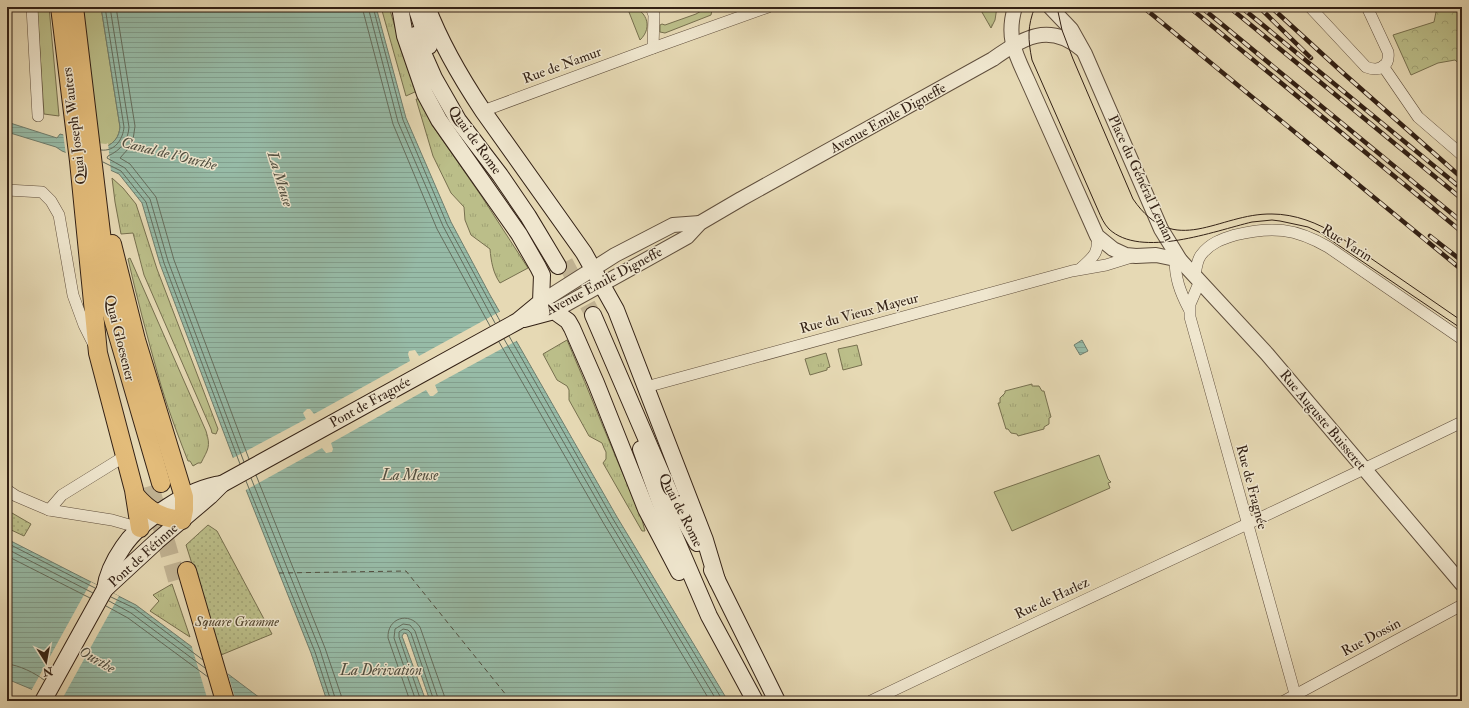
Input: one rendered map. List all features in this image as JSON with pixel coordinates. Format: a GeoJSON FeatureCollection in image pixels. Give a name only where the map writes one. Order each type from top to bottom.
{"type":"FeatureCollection","features":[{"type":"Feature","properties":{"kind":"main road","name":"Quai Joseph Wauters"},"geometry":{"type":"LineString","coordinates":[[60,7],[83,136]]}},
{"type":"Feature","properties":{"kind":"main road","name":"Quai Joseph Wauters"},"geometry":{"type":"LineString","coordinates":[[74,7],[86,163],[87,245]]}},
{"type":"Feature","properties":{"kind":"main road"},"geometry":{"type":"LineString","coordinates":[[400,7],[406,36],[425,94],[439,120],[518,234],[542,275],[541,302]]}},
{"type":"Feature","properties":{"kind":"main road","name":"Quai de Rome"},"geometry":{"type":"LineString","coordinates":[[405,7],[420,46],[446,100],[458,120],[500,175],[562,264],[536,215],[465,117],[441,76],[416,7]]}},
{"type":"Feature","properties":{"kind":"main road"},"geometry":{"type":"LineString","coordinates":[[427,7],[454,63],[483,111],[584,253],[616,310],[705,540],[717,580]]}},
{"type":"Feature","properties":{"kind":"main road"},"geometry":{"type":"LineString","coordinates":[[86,163],[136,340],[184,497],[182,520],[169,519],[156,514],[147,507],[149,488],[125,456],[98,353],[87,245]]}},
{"type":"Feature","properties":{"kind":"main road","name":"Quai Gloesener"},"geometry":{"type":"LineString","coordinates":[[86,163],[110,308],[149,488]]}},
{"type":"Feature","properties":{"kind":"main road","name":"Quai Gloesener"},"geometry":{"type":"LineString","coordinates":[[87,245],[102,318],[149,488]]}},
{"type":"Feature","properties":{"kind":"main road","name":"Avenue Emile Digneffe"},"geometry":{"type":"LineString","coordinates":[[518,321],[541,302]]}},
{"type":"Feature","properties":{"kind":"main road"},"geometry":{"type":"LineString","coordinates":[[554,311],[568,321],[575,333],[646,509],[691,594],[709,616]]}},
{"type":"Feature","properties":{"kind":"main road","name":"Avenue Emile Digneffe"},"geometry":{"type":"LineString","coordinates":[[518,321],[554,311]]}},
{"type":"Feature","properties":{"kind":"main road","name":"Quai de Rome"},"geometry":{"type":"LineString","coordinates":[[755,701],[709,616],[660,502],[617,383],[590,317],[671,496],[717,580],[777,701]]}},
{"type":"Feature","properties":{"kind":"main road","name":"Pont de Fragnée"},"geometry":{"type":"LineString","coordinates":[[182,520],[222,484],[518,321]]}},
{"type":"Feature","properties":{"kind":"main road","name":"Pont de Fragnée"},"geometry":{"type":"LineString","coordinates":[[184,497],[211,485],[222,484]]}},
{"type":"Feature","properties":{"kind":"main road"},"geometry":{"type":"LineString","coordinates":[[149,488],[140,528],[157,541]]}},
{"type":"Feature","properties":{"kind":"main road","name":"Pont de Fétinne"},"geometry":{"type":"LineString","coordinates":[[43,701],[105,589],[110,570],[124,546],[140,528],[156,514],[184,497]]}},
{"type":"Feature","properties":{"kind":"main road","name":"Pont de Fétinne"},"geometry":{"type":"LineString","coordinates":[[105,589],[182,520]]}},
{"type":"Feature","properties":{"kind":"main road"},"geometry":{"type":"LineString","coordinates":[[213,701],[195,640],[182,575],[210,651],[225,701]]}},
{"type":"Feature","properties":{"kind":"street"},"geometry":{"type":"LineString","coordinates":[[32,7],[38,116]]}},
{"type":"Feature","properties":{"kind":"street"},"geometry":{"type":"LineString","coordinates":[[651,7],[654,15],[653,48]]}},
{"type":"Feature","properties":{"kind":"street","name":"Rue de Namur"},"geometry":{"type":"LineString","coordinates":[[483,111],[653,48],[748,10],[768,7]]}},
{"type":"Feature","properties":{"kind":"street","name":"Place du Général Leman"},"geometry":{"type":"LineString","coordinates":[[1015,7],[1011,33],[1012,46],[1097,236],[1120,253],[1126,255],[1156,255],[1178,260]]}},
{"type":"Feature","properties":{"kind":"street","name":"Place du Général Leman"},"geometry":{"type":"LineString","coordinates":[[1050,7],[1071,30],[1086,54],[1161,229],[1178,260]]}},
{"type":"Feature","properties":{"kind":"street"},"geometry":{"type":"LineString","coordinates":[[1310,7],[1366,67],[1378,69],[1387,63],[1389,59],[1388,52],[1367,7]]}},
{"type":"Feature","properties":{"kind":"street","name":"Place du Général Leman"},"geometry":{"type":"LineString","coordinates":[[1012,46],[1028,37],[1051,35],[1070,41],[1086,54]]}},
{"type":"Feature","properties":{"kind":"street","name":"Avenue Emile Digneffe"},"geometry":{"type":"LineString","coordinates":[[541,302],[597,275],[687,237],[700,223],[993,59],[1012,46]]}},
{"type":"Feature","properties":{"kind":"street"},"geometry":{"type":"LineString","coordinates":[[993,59],[1006,60],[1018,65],[1024,72]]}},
{"type":"Feature","properties":{"kind":"street"},"geometry":{"type":"LineString","coordinates":[[1383,66],[1418,117],[1462,155]]}},
{"type":"Feature","properties":{"kind":"street"},"geometry":{"type":"LineString","coordinates":[[7,190],[42,192],[51,201],[58,215],[73,295],[84,325],[98,353]]}},
{"type":"Feature","properties":{"kind":"street","name":"Avenue Emile Digneffe"},"geometry":{"type":"LineString","coordinates":[[554,311],[597,275],[673,225],[700,223]]}},
{"type":"Feature","properties":{"kind":"street","name":"Rue Varin"},"geometry":{"type":"LineString","coordinates":[[1197,278],[1200,256],[1214,242],[1223,238],[1263,229],[1279,229],[1316,240],[1328,247],[1462,339]]}},
{"type":"Feature","properties":{"kind":"street"},"geometry":{"type":"LineString","coordinates":[[1080,269],[1096,254],[1098,248],[1097,236]]}},
{"type":"Feature","properties":{"kind":"street","name":"Place du Général Leman"},"geometry":{"type":"LineString","coordinates":[[1080,269],[1106,266],[1136,256]]}},
{"type":"Feature","properties":{"kind":"street","name":"Rue Auguste Buisseret"},"geometry":{"type":"LineString","coordinates":[[1178,260],[1197,278],[1267,354],[1462,584]]}},
{"type":"Feature","properties":{"kind":"street","name":"Rue de Fragnée"},"geometry":{"type":"LineString","coordinates":[[1178,260],[1175,271],[1178,286],[1189,309],[1190,318],[1296,698]]}},
{"type":"Feature","properties":{"kind":"street","name":"Rue du Vieux Mayeur"},"geometry":{"type":"LineString","coordinates":[[646,387],[1080,269]]}},
{"type":"Feature","properties":{"kind":"street"},"geometry":{"type":"LineString","coordinates":[[1189,309],[1197,278]]}},
{"type":"Feature","properties":{"kind":"street","name":"Rue de Harlez"},"geometry":{"type":"LineString","coordinates":[[871,701],[1075,603],[1365,470],[1462,422]]}},
{"type":"Feature","properties":{"kind":"street"},"geometry":{"type":"LineString","coordinates":[[49,510],[62,495],[125,456]]}},
{"type":"Feature","properties":{"kind":"street"},"geometry":{"type":"LineString","coordinates":[[7,490],[16,496],[49,510],[112,520],[140,528]]}},
{"type":"Feature","properties":{"kind":"street","name":"Rue Dossin"},"geometry":{"type":"LineString","coordinates":[[1284,701],[1296,698],[1462,605]]}},
{"type":"Feature","properties":{"kind":"green space"},"geometry":{"type":"Polygon","coordinates":[[[37,7],[49,7],[59,116],[44,114],[37,7]]]}},
{"type":"Feature","properties":{"kind":"green space"},"geometry":{"type":"Polygon","coordinates":[[[79,7],[101,7],[120,127],[119,134],[116,139],[106,147],[97,145],[79,7]]]}},
{"type":"Feature","properties":{"kind":"green space"},"geometry":{"type":"Polygon","coordinates":[[[381,7],[389,7],[407,67],[417,91],[406,96],[381,7]]]}},
{"type":"Feature","properties":{"kind":"green space"},"geometry":{"type":"Polygon","coordinates":[[[627,7],[639,10],[646,19],[647,29],[640,40],[627,7]]]}},
{"type":"Feature","properties":{"kind":"green space"},"geometry":{"type":"Polygon","coordinates":[[[708,7],[712,10],[711,15],[665,33],[660,32],[660,25],[665,25],[696,14],[708,7]]]}},
{"type":"Feature","properties":{"kind":"green space"},"geometry":{"type":"Polygon","coordinates":[[[979,7],[997,7],[995,20],[991,28],[979,7]]]}},
{"type":"Feature","properties":{"kind":"green space"},"geometry":{"type":"Polygon","coordinates":[[[1437,7],[1462,7],[1462,66],[1455,60],[1438,63],[1411,75],[1393,35],[1434,22],[1437,7]]]}},
{"type":"Feature","properties":{"kind":"green space"},"geometry":{"type":"Polygon","coordinates":[[[416,99],[419,99],[432,125],[482,197],[528,268],[500,283],[493,267],[490,249],[471,235],[465,220],[464,207],[451,193],[433,156],[416,99]]]}},
{"type":"Feature","properties":{"kind":"green space"},"geometry":{"type":"Polygon","coordinates":[[[112,178],[123,188],[136,204],[157,269],[218,429],[216,434],[212,433],[144,275],[133,233],[121,234],[112,178]]]}},
{"type":"Feature","properties":{"kind":"green space"},"geometry":{"type":"Polygon","coordinates":[[[130,258],[206,431],[208,441],[207,451],[201,463],[193,466],[190,461],[188,461],[161,386],[135,288],[128,259],[130,258]]]}},
{"type":"Feature","properties":{"kind":"green space"},"geometry":{"type":"Polygon","coordinates":[[[567,340],[637,506],[636,507],[641,516],[645,531],[642,531],[603,463],[606,459],[606,452],[602,443],[589,436],[569,400],[569,390],[567,386],[557,380],[543,354],[567,340]]]}},
{"type":"Feature","properties":{"kind":"green space"},"geometry":{"type":"Polygon","coordinates":[[[857,345],[862,365],[843,370],[838,349],[857,345]]]}},
{"type":"Feature","properties":{"kind":"green space"},"geometry":{"type":"Polygon","coordinates":[[[826,353],[830,367],[827,368],[827,370],[810,375],[805,359],[826,353]]]}},
{"type":"Feature","properties":{"kind":"green space"},"geometry":{"type":"Polygon","coordinates":[[[1032,384],[1032,386],[1039,386],[1042,391],[1044,391],[1051,417],[1049,418],[1049,424],[1044,427],[1044,429],[1018,436],[1017,434],[1011,433],[1008,429],[1006,429],[998,403],[1000,403],[1000,398],[1005,391],[1032,384]]]}},
{"type":"Feature","properties":{"kind":"green space"},"geometry":{"type":"Polygon","coordinates":[[[1099,455],[1108,479],[1111,482],[1108,483],[1110,488],[1012,531],[994,492],[1099,455]]]}},
{"type":"Feature","properties":{"kind":"green space"},"geometry":{"type":"Polygon","coordinates":[[[7,508],[12,513],[31,524],[24,536],[7,528],[7,508]]]}},
{"type":"Feature","properties":{"kind":"green space","name":"Square Gramme"},"geometry":{"type":"Polygon","coordinates":[[[208,525],[217,531],[272,634],[221,655],[186,545],[208,525]]]}},
{"type":"Feature","properties":{"kind":"green space"},"geometry":{"type":"Polygon","coordinates":[[[172,584],[190,637],[150,611],[159,601],[153,595],[172,584]]]}},
{"type":"Feature","properties":{"kind":"water","name":"La Meuse"},"geometry":{"type":"Polygon","coordinates":[[[101,7],[376,7],[406,118],[451,222],[490,295],[617,517],[728,701],[430,701],[407,634],[404,633],[402,636],[426,701],[327,701],[311,653],[233,457],[160,264],[142,203],[119,174],[62,151],[56,147],[7,132],[7,122],[57,138],[60,134],[106,147],[116,139],[119,134],[120,127],[101,7]]]}},
{"type":"Feature","properties":{"kind":"water"},"geometry":{"type":"Polygon","coordinates":[[[1082,340],[1088,351],[1080,355],[1074,345],[1082,340]]]}},
{"type":"Feature","properties":{"kind":"water","name":"Ourthe"},"geometry":{"type":"Polygon","coordinates":[[[7,539],[136,605],[264,701],[47,701],[31,689],[7,679],[7,539]]]}},
{"type":"Feature","properties":{"kind":"pier"},"geometry":{"type":"Polygon","coordinates":[[[63,133],[98,143],[108,143],[111,172],[66,155],[63,133]]]}},
{"type":"Feature","properties":{"kind":"pier"},"geometry":{"type":"Polygon","coordinates":[[[501,311],[518,340],[435,385],[438,392],[433,396],[430,396],[426,390],[331,443],[333,449],[332,452],[326,453],[322,448],[244,491],[231,459],[306,419],[303,413],[307,409],[310,409],[314,414],[410,361],[408,354],[409,351],[415,350],[419,356],[501,311]]]}},
{"type":"Feature","properties":{"kind":"pier"},"geometry":{"type":"Polygon","coordinates":[[[91,582],[119,596],[61,701],[44,701],[31,691],[91,582]]]}},
{"type":"Feature","properties":{"kind":"pier"},"geometry":{"type":"Polygon","coordinates":[[[191,644],[227,671],[236,701],[208,701],[191,644]]]}},
{"type":"Feature","properties":{"kind":"ferry route"},"geometry":{"type":"LineString","coordinates":[[279,573],[406,571],[511,701]]}},
{"type":"Feature","properties":{"kind":"tunnel"},"geometry":{"type":"LineString","coordinates":[[565,262],[593,315]]}},
{"type":"Feature","properties":{"kind":"tunnel"},"geometry":{"type":"LineString","coordinates":[[150,486],[177,580]]}},
{"type":"Feature","properties":{"kind":"tram line"},"geometry":{"type":"LineString","coordinates":[[1035,7],[1029,27],[1032,60],[1100,215],[1109,229],[1123,238],[1140,242],[1158,242],[1198,236],[1252,222],[1272,220],[1308,227],[1319,232],[1462,329]]}},
{"type":"Feature","properties":{"kind":"tram line"},"geometry":{"type":"LineString","coordinates":[[1057,7],[1062,30],[1073,59],[1133,199],[1149,217],[1165,227],[1181,230],[1198,229],[1252,216],[1281,214],[1298,217],[1337,235],[1462,321]]}},
{"type":"Feature","properties":{"kind":"railway"},"geometry":{"type":"LineString","coordinates":[[1143,7],[1462,270]]}},
{"type":"Feature","properties":{"kind":"railway"},"geometry":{"type":"LineString","coordinates":[[1189,7],[1462,232]]}},
{"type":"Feature","properties":{"kind":"railway"},"geometry":{"type":"LineString","coordinates":[[1201,7],[1462,222]]}},
{"type":"Feature","properties":{"kind":"railway"},"geometry":{"type":"LineString","coordinates":[[1229,7],[1462,199]]}},
{"type":"Feature","properties":{"kind":"railway"},"geometry":{"type":"LineString","coordinates":[[1241,7],[1462,189]]}},
{"type":"Feature","properties":{"kind":"railway"},"geometry":{"type":"LineString","coordinates":[[1259,7],[1311,58]]}},
{"type":"Feature","properties":{"kind":"railway"},"geometry":{"type":"LineString","coordinates":[[1271,7],[1462,178]]}},
{"type":"Feature","properties":{"kind":"railway"},"geometry":{"type":"LineString","coordinates":[[1430,236],[1462,261]]}},
{"type":"Feature","properties":{"kind":"water label","name":"Canal de l'Ourthe"},"geometry":{"type":"Point","coordinates":[169,154]}},
{"type":"Feature","properties":{"kind":"water label","name":"La Dérivation"},"geometry":{"type":"Point","coordinates":[381,670]}}]}
